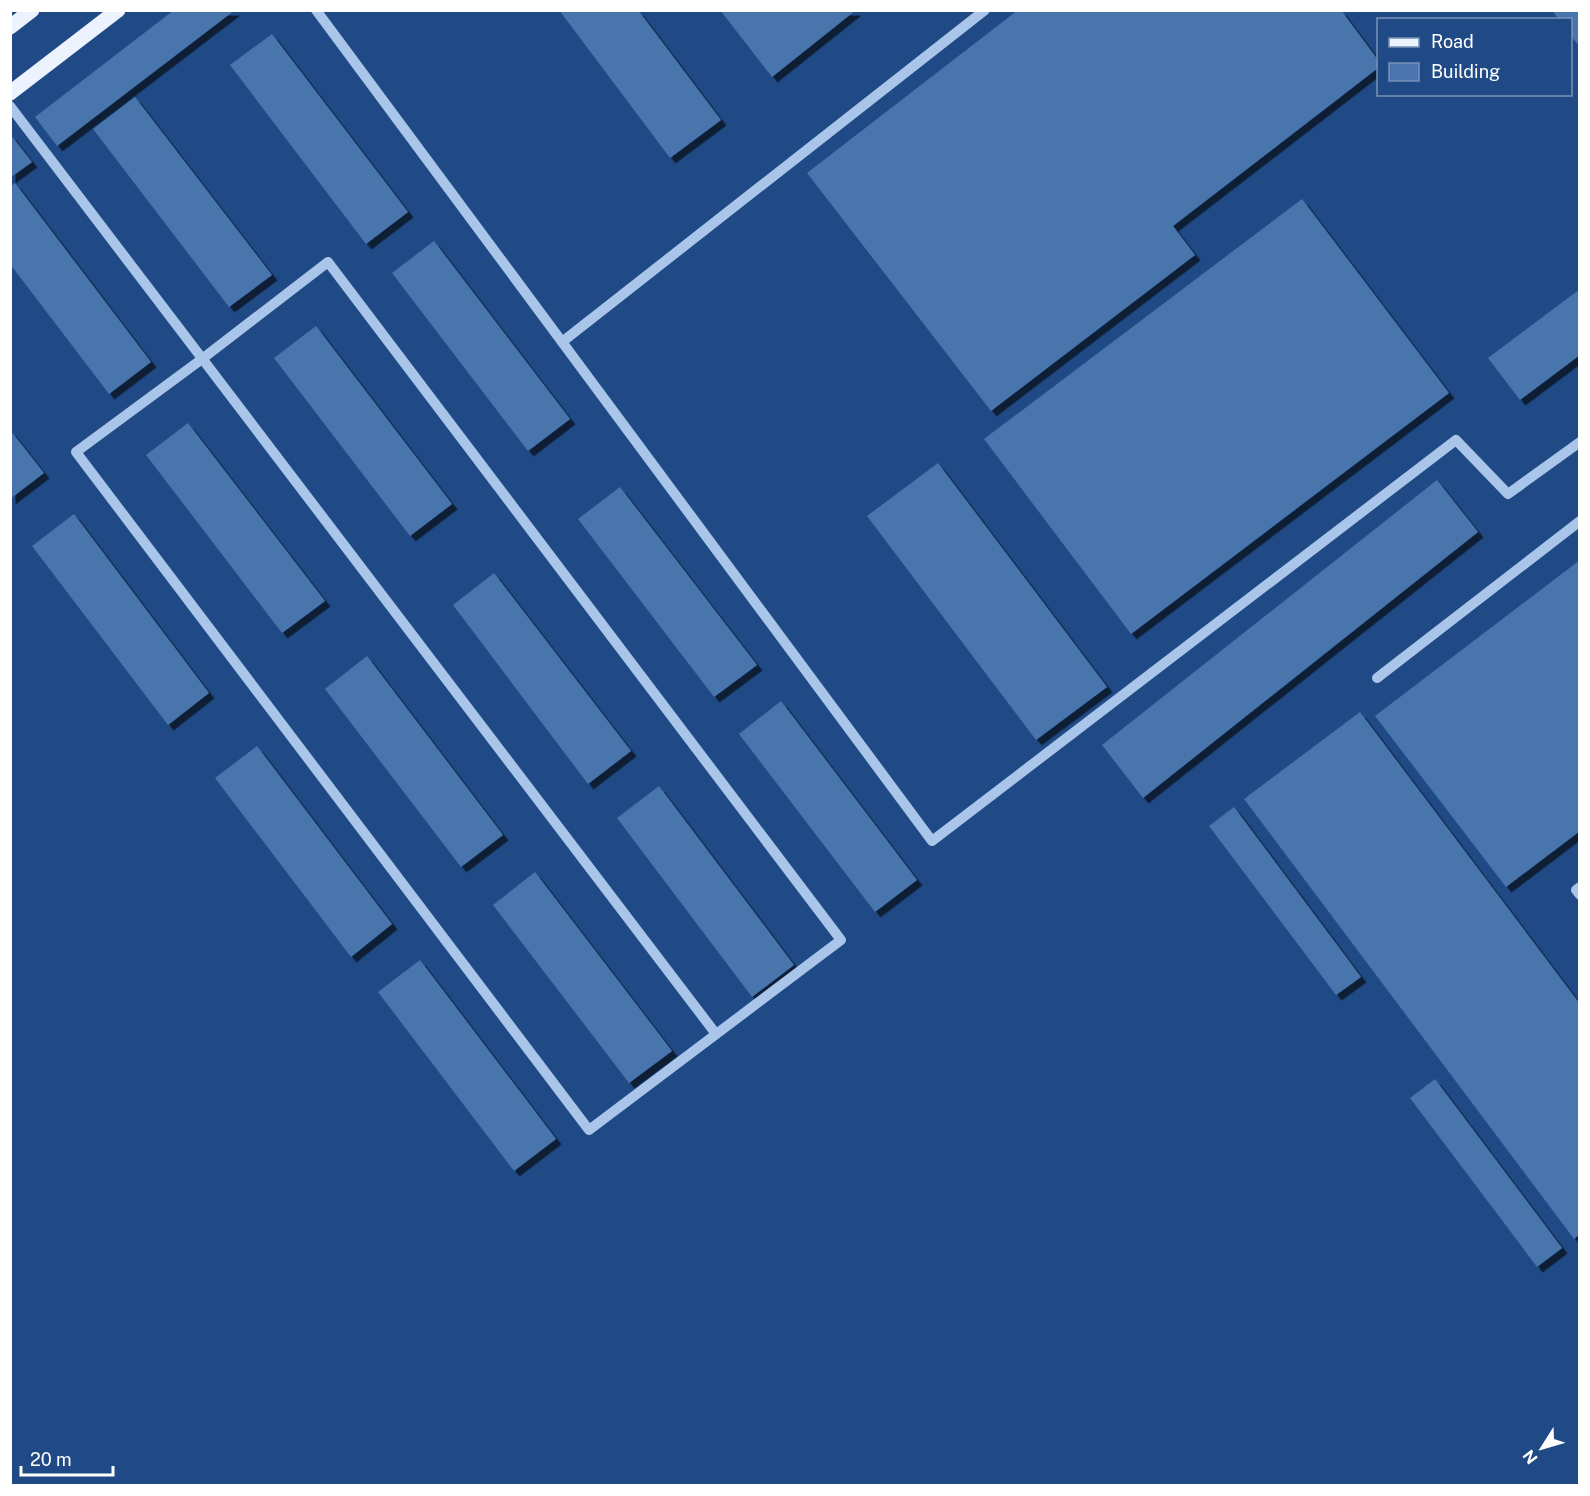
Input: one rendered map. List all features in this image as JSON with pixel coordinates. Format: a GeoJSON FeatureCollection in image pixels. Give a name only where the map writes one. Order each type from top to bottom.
{"type":"FeatureCollection","features":[{"type":"Feature","properties":{"kind":"main road"},"geometry":{"type":"LineString","coordinates":[[10,27],[32,10]]}},
{"type":"Feature","properties":{"kind":"main road"},"geometry":{"type":"LineString","coordinates":[[10,93],[118,10]]}},
{"type":"Feature","properties":{"kind":"lane"},"geometry":{"type":"LineString","coordinates":[[316,10],[932,841],[1456,440],[1508,494],[1580,442]]}},
{"type":"Feature","properties":{"kind":"lane"},"geometry":{"type":"LineString","coordinates":[[562,342],[985,10]]}},
{"type":"Feature","properties":{"kind":"lane"},"geometry":{"type":"LineString","coordinates":[[10,106],[716,1034]]}},
{"type":"Feature","properties":{"kind":"lane"},"geometry":{"type":"LineString","coordinates":[[328,262],[841,940],[716,1034],[589,1130],[76,452],[328,262]]}},
{"type":"Feature","properties":{"kind":"lane"},"geometry":{"type":"LineString","coordinates":[[1377,678],[1580,521]]}},
{"type":"Feature","properties":{"kind":"lane"},"geometry":{"type":"LineString","coordinates":[[1580,887],[1576,890],[1580,895]]}},
{"type":"Feature","properties":{"kind":"building"},"geometry":{"type":"Polygon","coordinates":[[[174,10],[235,10],[57,146],[35,117],[174,10]]]}},
{"type":"Feature","properties":{"kind":"building"},"geometry":{"type":"Polygon","coordinates":[[[559,10],[638,10],[721,120],[670,158],[559,10]]]}},
{"type":"Feature","properties":{"kind":"building"},"geometry":{"type":"Polygon","coordinates":[[[720,10],[856,10],[772,77],[720,10]]]}},
{"type":"Feature","properties":{"kind":"building"},"geometry":{"type":"Polygon","coordinates":[[[1018,10],[1341,10],[1377,59],[1377,69],[1173,226],[1195,255],[991,411],[807,173],[1018,10]]]}},
{"type":"Feature","properties":{"kind":"building"},"geometry":{"type":"Polygon","coordinates":[[[1552,10],[1580,10],[1580,47],[1572,37],[1572,18],[1558,18],[1552,10]]]}},
{"type":"Feature","properties":{"kind":"building"},"geometry":{"type":"Polygon","coordinates":[[[272,34],[408,212],[366,244],[230,65],[272,34]]]}},
{"type":"Feature","properties":{"kind":"building"},"geometry":{"type":"Polygon","coordinates":[[[135,97],[272,275],[229,307],[93,129],[135,97]]]}},
{"type":"Feature","properties":{"kind":"building"},"geometry":{"type":"Polygon","coordinates":[[[10,134],[32,162],[10,178],[10,134]]]}},
{"type":"Feature","properties":{"kind":"building"},"geometry":{"type":"Polygon","coordinates":[[[15,183],[151,362],[109,394],[10,264],[10,187],[15,183]]]}},
{"type":"Feature","properties":{"kind":"building"},"geometry":{"type":"Polygon","coordinates":[[[1302,199],[1449,393],[1131,634],[984,439],[1302,199]]]}},
{"type":"Feature","properties":{"kind":"building"},"geometry":{"type":"Polygon","coordinates":[[[434,241],[570,419],[528,451],[392,273],[434,241]]]}},
{"type":"Feature","properties":{"kind":"building"},"geometry":{"type":"Polygon","coordinates":[[[1580,289],[1580,355],[1520,400],[1488,358],[1580,289]]]}},
{"type":"Feature","properties":{"kind":"building"},"geometry":{"type":"Polygon","coordinates":[[[316,326],[452,504],[410,536],[274,358],[316,326]]]}},
{"type":"Feature","properties":{"kind":"building"},"geometry":{"type":"Polygon","coordinates":[[[188,423],[325,601],[282,633],[146,455],[188,423]]]}},
{"type":"Feature","properties":{"kind":"building"},"geometry":{"type":"Polygon","coordinates":[[[10,430],[44,473],[10,499],[10,430]]]}},
{"type":"Feature","properties":{"kind":"building"},"geometry":{"type":"Polygon","coordinates":[[[938,463],[1107,687],[1036,740],[867,516],[938,463]]]}},
{"type":"Feature","properties":{"kind":"building"},"geometry":{"type":"Polygon","coordinates":[[[1437,480],[1478,532],[1143,798],[1102,745],[1437,480]]]}},
{"type":"Feature","properties":{"kind":"building"},"geometry":{"type":"Polygon","coordinates":[[[620,487],[757,665],[714,697],[578,519],[620,487]]]}},
{"type":"Feature","properties":{"kind":"building"},"geometry":{"type":"Polygon","coordinates":[[[74,514],[209,693],[168,725],[32,546],[74,514]]]}},
{"type":"Feature","properties":{"kind":"building"},"geometry":{"type":"Polygon","coordinates":[[[1580,560],[1580,831],[1506,887],[1375,716],[1580,560]]]}},
{"type":"Feature","properties":{"kind":"building"},"geometry":{"type":"Polygon","coordinates":[[[494,573],[631,751],[588,784],[453,605],[494,573]]]}},
{"type":"Feature","properties":{"kind":"building"},"geometry":{"type":"Polygon","coordinates":[[[367,656],[503,835],[461,867],[325,689],[367,656]]]}},
{"type":"Feature","properties":{"kind":"building"},"geometry":{"type":"Polygon","coordinates":[[[781,701],[917,880],[875,912],[739,734],[781,701]]]}},
{"type":"Feature","properties":{"kind":"building"},"geometry":{"type":"Polygon","coordinates":[[[1360,712],[1580,1004],[1580,1234],[1574,1239],[1244,799],[1360,712]]]}},
{"type":"Feature","properties":{"kind":"building"},"geometry":{"type":"Polygon","coordinates":[[[257,746],[392,924],[351,957],[215,778],[257,746]]]}},
{"type":"Feature","properties":{"kind":"building"},"geometry":{"type":"Polygon","coordinates":[[[659,786],[794,965],[752,997],[617,818],[659,786]]]}},
{"type":"Feature","properties":{"kind":"building"},"geometry":{"type":"Polygon","coordinates":[[[1234,807],[1361,977],[1336,995],[1209,826],[1234,807]]]}},
{"type":"Feature","properties":{"kind":"building"},"geometry":{"type":"Polygon","coordinates":[[[535,872],[672,1051],[629,1083],[493,905],[535,872]]]}},
{"type":"Feature","properties":{"kind":"building"},"geometry":{"type":"Polygon","coordinates":[[[420,960],[556,1139],[514,1171],[378,992],[420,960]]]}},
{"type":"Feature","properties":{"kind":"building"},"geometry":{"type":"Polygon","coordinates":[[[1435,1079],[1562,1248],[1537,1267],[1410,1098],[1435,1079]]]}}]}
